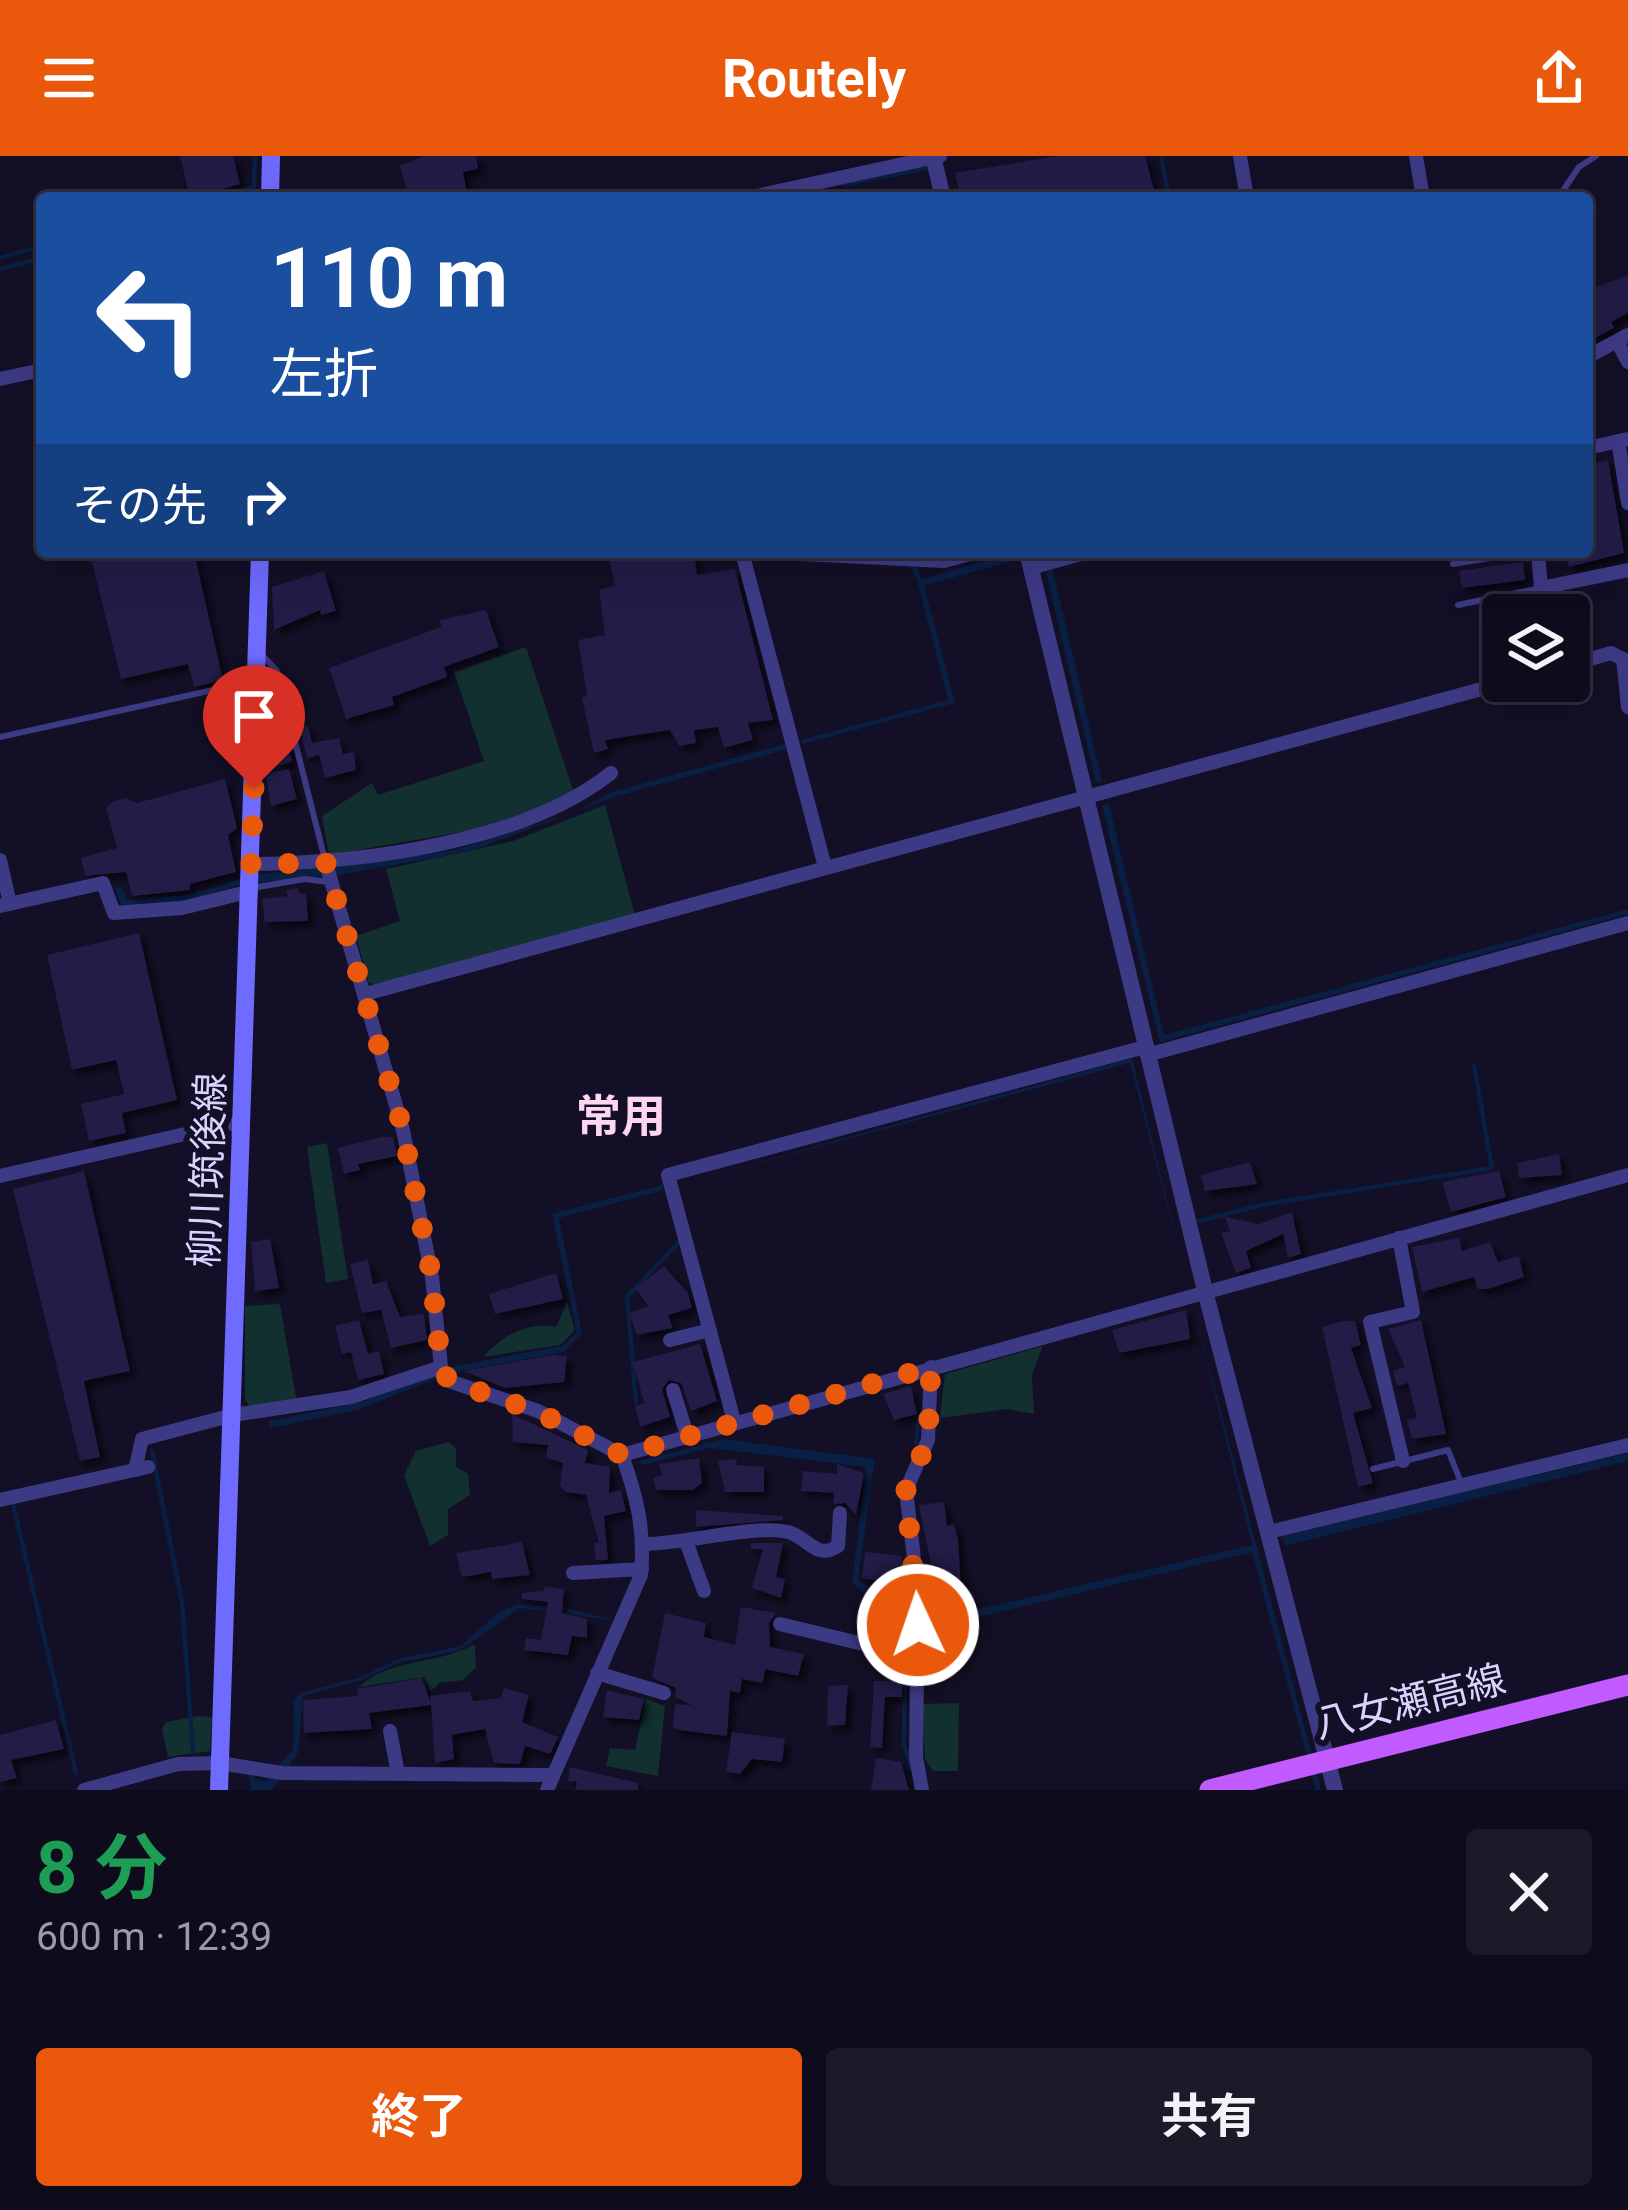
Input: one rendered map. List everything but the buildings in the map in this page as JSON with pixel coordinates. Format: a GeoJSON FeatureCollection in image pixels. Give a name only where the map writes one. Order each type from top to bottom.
{"type":"FeatureCollection","features":[{"type":"Feature","properties":{"kind":"main road"},"geometry":{"type":"LineString","coordinates":[[270,192],[271,156]]}},
{"type":"Feature","properties":{"kind":"main road","name":"柳川筑後線"},"geometry":{"type":"LineString","coordinates":[[220,1790],[260,558]]}},
{"type":"Feature","properties":{"kind":"main road","name":"八女瀬高線"},"geometry":{"type":"LineString","coordinates":[[1210,1790],[1628,1685]]}},
{"type":"Feature","properties":{"kind":"street"},"geometry":{"type":"LineString","coordinates":[[774,192],[935,156],[942,192]]}},
{"type":"Feature","properties":{"kind":"street"},"geometry":{"type":"LineString","coordinates":[[1240,156],[1246,192]]}},
{"type":"Feature","properties":{"kind":"street"},"geometry":{"type":"LineString","coordinates":[[1416,156],[1422,192]]}},
{"type":"Feature","properties":{"kind":"street"},"geometry":{"type":"LineString","coordinates":[[1593,356],[1626,348]]}},
{"type":"Feature","properties":{"kind":"street"},"geometry":{"type":"LineString","coordinates":[[0,379],[36,371]]}},
{"type":"Feature","properties":{"kind":"street"},"geometry":{"type":"LineString","coordinates":[[1593,447],[1623,441],[1628,503]]}},
{"type":"Feature","properties":{"kind":"street"},"geometry":{"type":"LineString","coordinates":[[744,558],[825,867]]}},
{"type":"Feature","properties":{"kind":"street"},"geometry":{"type":"LineString","coordinates":[[883,558],[955,558]]}},
{"type":"Feature","properties":{"kind":"street"},"geometry":{"type":"LineString","coordinates":[[1538,558],[1541,588],[1628,569]]}},
{"type":"Feature","properties":{"kind":"street"},"geometry":{"type":"LineString","coordinates":[[1029,560],[1205,1291],[1335,1790]]}},
{"type":"Feature","properties":{"kind":"street"},"geometry":{"type":"LineString","coordinates":[[1590,659],[1612,653],[1623,659],[1628,707]]}},
{"type":"Feature","properties":{"kind":"street"},"geometry":{"type":"LineString","coordinates":[[365,994],[1482,689]]}},
{"type":"Feature","properties":{"kind":"street"},"geometry":{"type":"LineString","coordinates":[[251,864],[326,863],[438,843],[564,804],[610,773]]}},
{"type":"Feature","properties":{"kind":"street"},"geometry":{"type":"LineString","coordinates":[[0,860],[5,905],[104,884],[114,913],[182,908],[251,889]]}},
{"type":"Feature","properties":{"kind":"street"},"geometry":{"type":"LineString","coordinates":[[84,1790],[178,1764],[220,1763],[282,1773],[548,1783],[642,1569],[644,1544],[637,1497],[622,1455],[538,1412],[449,1381],[441,1367],[432,1277],[403,1130],[326,863]]}},
{"type":"Feature","properties":{"kind":"street"},"geometry":{"type":"LineString","coordinates":[[734,1421],[668,1175],[1628,923]]}},
{"type":"Feature","properties":{"kind":"street"},"geometry":{"type":"LineString","coordinates":[[0,1176],[243,1121]]}},
{"type":"Feature","properties":{"kind":"street"},"geometry":{"type":"LineString","coordinates":[[622,1455],[1628,1175]]}},
{"type":"Feature","properties":{"kind":"street"},"geometry":{"type":"LineString","coordinates":[[1399,1238],[1413,1312],[1370,1322],[1403,1461]]}},
{"type":"Feature","properties":{"kind":"street"},"geometry":{"type":"LineString","coordinates":[[670,1340],[710,1330]]}},
{"type":"Feature","properties":{"kind":"street"},"geometry":{"type":"LineString","coordinates":[[0,1500],[142,1468],[142,1438],[233,1415],[351,1397],[441,1367]]}},
{"type":"Feature","properties":{"kind":"street"},"geometry":{"type":"LineString","coordinates":[[922,1790],[918,1593],[906,1490],[928,1440],[931,1367]]}},
{"type":"Feature","properties":{"kind":"street"},"geometry":{"type":"LineString","coordinates":[[673,1390],[687,1435]]}},
{"type":"Feature","properties":{"kind":"street"},"geometry":{"type":"LineString","coordinates":[[1269,1532],[1628,1445]]}},
{"type":"Feature","properties":{"kind":"street"},"geometry":{"type":"LineString","coordinates":[[644,1544],[687,1544],[756,1531],[790,1532],[820,1552],[831,1551],[838,1546],[840,1513]]}},
{"type":"Feature","properties":{"kind":"street"},"geometry":{"type":"LineString","coordinates":[[687,1544],[704,1591]]}},
{"type":"Feature","properties":{"kind":"street"},"geometry":{"type":"LineString","coordinates":[[572,1573],[642,1569]]}},
{"type":"Feature","properties":{"kind":"street"},"geometry":{"type":"LineString","coordinates":[[780,1624],[917,1657]]}},
{"type":"Feature","properties":{"kind":"street"},"geometry":{"type":"LineString","coordinates":[[597,1673],[664,1693]]}},
{"type":"Feature","properties":{"kind":"street"},"geometry":{"type":"LineString","coordinates":[[390,1731],[405,1780]]}},
{"type":"Feature","properties":{"kind":"lane"},"geometry":{"type":"LineString","coordinates":[[1562,192],[1579,167],[1596,156]]}},
{"type":"Feature","properties":{"kind":"lane"},"geometry":{"type":"LineString","coordinates":[[1453,564],[1490,558]]}},
{"type":"Feature","properties":{"kind":"lane"},"geometry":{"type":"LineString","coordinates":[[1458,605],[1541,588]]}},
{"type":"Feature","properties":{"kind":"lane"},"geometry":{"type":"LineString","coordinates":[[257,650],[277,671],[326,863]]}},
{"type":"Feature","properties":{"kind":"lane"},"geometry":{"type":"LineString","coordinates":[[0,737],[256,680]]}},
{"type":"Feature","properties":{"kind":"lane"},"geometry":{"type":"LineString","coordinates":[[251,889],[304,879],[331,882]]}},
{"type":"Feature","properties":{"kind":"lane"},"geometry":{"type":"LineString","coordinates":[[1373,1469],[1448,1450],[1462,1485]]}},
{"type":"Feature","properties":{"kind":"green space"},"geometry":{"type":"Polygon","coordinates":[[[526,647],[575,796],[473,830],[329,855],[322,816],[372,783],[378,795],[484,761],[454,672],[526,647]]]}},
{"type":"Feature","properties":{"kind":"green space"},"geometry":{"type":"Polygon","coordinates":[[[605,805],[635,915],[380,985],[369,983],[356,936],[400,921],[386,869],[513,841],[605,805]]]}},
{"type":"Feature","properties":{"kind":"green space"},"geometry":{"type":"Polygon","coordinates":[[[327,1143],[348,1279],[326,1283],[307,1147],[327,1143]]]}},
{"type":"Feature","properties":{"kind":"green space"},"geometry":{"type":"Polygon","coordinates":[[[567,1302],[575,1330],[560,1345],[483,1357],[516,1332],[556,1327],[567,1302]]]}},
{"type":"Feature","properties":{"kind":"green space"},"geometry":{"type":"Polygon","coordinates":[[[280,1304],[297,1404],[251,1408],[245,1400],[245,1306],[280,1304]]]}},
{"type":"Feature","properties":{"kind":"green space"},"geometry":{"type":"Polygon","coordinates":[[[1043,1346],[1032,1375],[1034,1414],[1007,1409],[940,1418],[945,1374],[1043,1346]]]}},
{"type":"Feature","properties":{"kind":"green space"},"geometry":{"type":"Polygon","coordinates":[[[448,1442],[456,1448],[456,1467],[468,1474],[470,1495],[448,1509],[448,1535],[430,1546],[404,1475],[416,1451],[448,1442]]]}},
{"type":"Feature","properties":{"kind":"green space"},"geometry":{"type":"Polygon","coordinates":[[[475,1644],[476,1667],[463,1680],[439,1683],[431,1691],[424,1677],[359,1687],[385,1671],[475,1644]]]}},
{"type":"Feature","properties":{"kind":"green space"},"geometry":{"type":"Polygon","coordinates":[[[646,1699],[665,1706],[658,1776],[606,1766],[610,1748],[635,1750],[646,1699]]]}},
{"type":"Feature","properties":{"kind":"green space"},"geometry":{"type":"Polygon","coordinates":[[[959,1703],[958,1771],[933,1771],[925,1759],[922,1704],[959,1703]]]}},
{"type":"Feature","properties":{"kind":"green space"},"geometry":{"type":"Polygon","coordinates":[[[212,1717],[210,1751],[168,1757],[162,1729],[166,1722],[212,1717]]]}},
{"type":"Feature","properties":{"kind":"water"},"geometry":{"type":"Polygon","coordinates":[[[995,558],[1014,558],[924,586],[955,703],[803,744],[801,740],[948,700],[917,580],[995,558]]]}},
{"type":"Feature","properties":{"kind":"water"},"geometry":{"type":"Polygon","coordinates":[[[1053,570],[1102,781],[1096,783],[1046,572],[1053,570]]]}},
{"type":"Feature","properties":{"kind":"water"},"geometry":{"type":"Polygon","coordinates":[[[785,744],[787,749],[614,797],[577,811],[612,792],[785,744]]]}},
{"type":"Feature","properties":{"kind":"water"},"geometry":{"type":"Polygon","coordinates":[[[1109,804],[1164,1035],[1628,909],[1628,914],[1160,1042],[1102,806],[1109,804]]]}},
{"type":"Feature","properties":{"kind":"water"},"geometry":{"type":"Polygon","coordinates":[[[576,811],[468,852],[325,877],[247,883],[184,901],[127,907],[121,905],[115,888],[121,886],[127,900],[186,895],[255,875],[451,851],[576,811]]]}},
{"type":"Feature","properties":{"kind":"water"},"geometry":{"type":"Polygon","coordinates":[[[1132,1058],[1186,1278],[1130,1063],[677,1185],[1132,1058]]]}},
{"type":"Feature","properties":{"kind":"water"},"geometry":{"type":"Polygon","coordinates":[[[662,1185],[664,1190],[559,1218],[582,1333],[564,1352],[450,1373],[357,1410],[270,1428],[269,1421],[361,1402],[449,1367],[562,1346],[577,1333],[552,1214],[662,1185]]]}},
{"type":"Feature","properties":{"kind":"water"},"geometry":{"type":"Polygon","coordinates":[[[1193,1306],[1321,1790],[1316,1790],[1252,1552],[949,1624],[910,1626],[908,1631],[892,1622],[852,1582],[866,1467],[710,1448],[643,1465],[639,1461],[723,1439],[875,1459],[858,1579],[902,1617],[942,1618],[1252,1545],[1193,1306]]]}},
{"type":"Feature","properties":{"kind":"water"},"geometry":{"type":"Polygon","coordinates":[[[1628,1453],[1628,1461],[1285,1546],[1282,1536],[1628,1453]]]}},
{"type":"Feature","properties":{"kind":"water"},"geometry":{"type":"Polygon","coordinates":[[[518,1604],[567,1608],[613,1620],[519,1608],[459,1651],[400,1662],[359,1681],[303,1696],[298,1753],[272,1790],[251,1790],[249,1775],[265,1782],[293,1749],[294,1700],[300,1693],[358,1678],[401,1658],[461,1646],[499,1612],[518,1604]]]}},
{"type":"Feature","properties":{"kind":"waterway"},"geometry":{"type":"LineString","coordinates":[[235,192],[254,187],[255,156]]}},
{"type":"Feature","properties":{"kind":"waterway"},"geometry":{"type":"LineString","coordinates":[[1161,156],[1168,192]]}},
{"type":"Feature","properties":{"kind":"waterway"},"geometry":{"type":"LineString","coordinates":[[845,184],[928,168]]}},
{"type":"Feature","properties":{"kind":"waterway"},"geometry":{"type":"LineString","coordinates":[[0,258],[36,248]]}},
{"type":"Feature","properties":{"kind":"waterway"},"geometry":{"type":"LineString","coordinates":[[0,269],[36,260]]}},
{"type":"Feature","properties":{"kind":"waterway"},"geometry":{"type":"LineString","coordinates":[[910,558],[921,584]]}},
{"type":"Feature","properties":{"kind":"waterway"},"geometry":{"type":"LineString","coordinates":[[1199,1221],[1261,1205],[1492,1168],[1474,1065]]}},
{"type":"Feature","properties":{"kind":"waterway"},"geometry":{"type":"LineString","coordinates":[[636,1402],[627,1297],[679,1242]]}},
{"type":"Feature","properties":{"kind":"waterway"},"geometry":{"type":"LineString","coordinates":[[916,1443],[919,1414]]}},
{"type":"Feature","properties":{"kind":"waterway"},"geometry":{"type":"LineString","coordinates":[[152,1451],[182,1602],[193,1752]]}},
{"type":"Feature","properties":{"kind":"waterway"},"geometry":{"type":"LineString","coordinates":[[13,1504],[76,1773]]}},
{"type":"Feature","properties":{"kind":"waterway"},"geometry":{"type":"LineString","coordinates":[[905,1627],[904,1745],[912,1769]]}},
{"type":"Feature","properties":{"kind":"district","name":"常用"},"geometry":{"type":"Point","coordinates":[621,1116]}},
{"type":"Feature","properties":{"kind":"route"},"geometry":{"type":"LineString","coordinates":[[254,788],[251,864],[326,863],[402,1126],[432,1277],[441,1367],[449,1381],[538,1412],[622,1455],[931,1367],[928,1440],[906,1490],[918,1625]]}}]}
